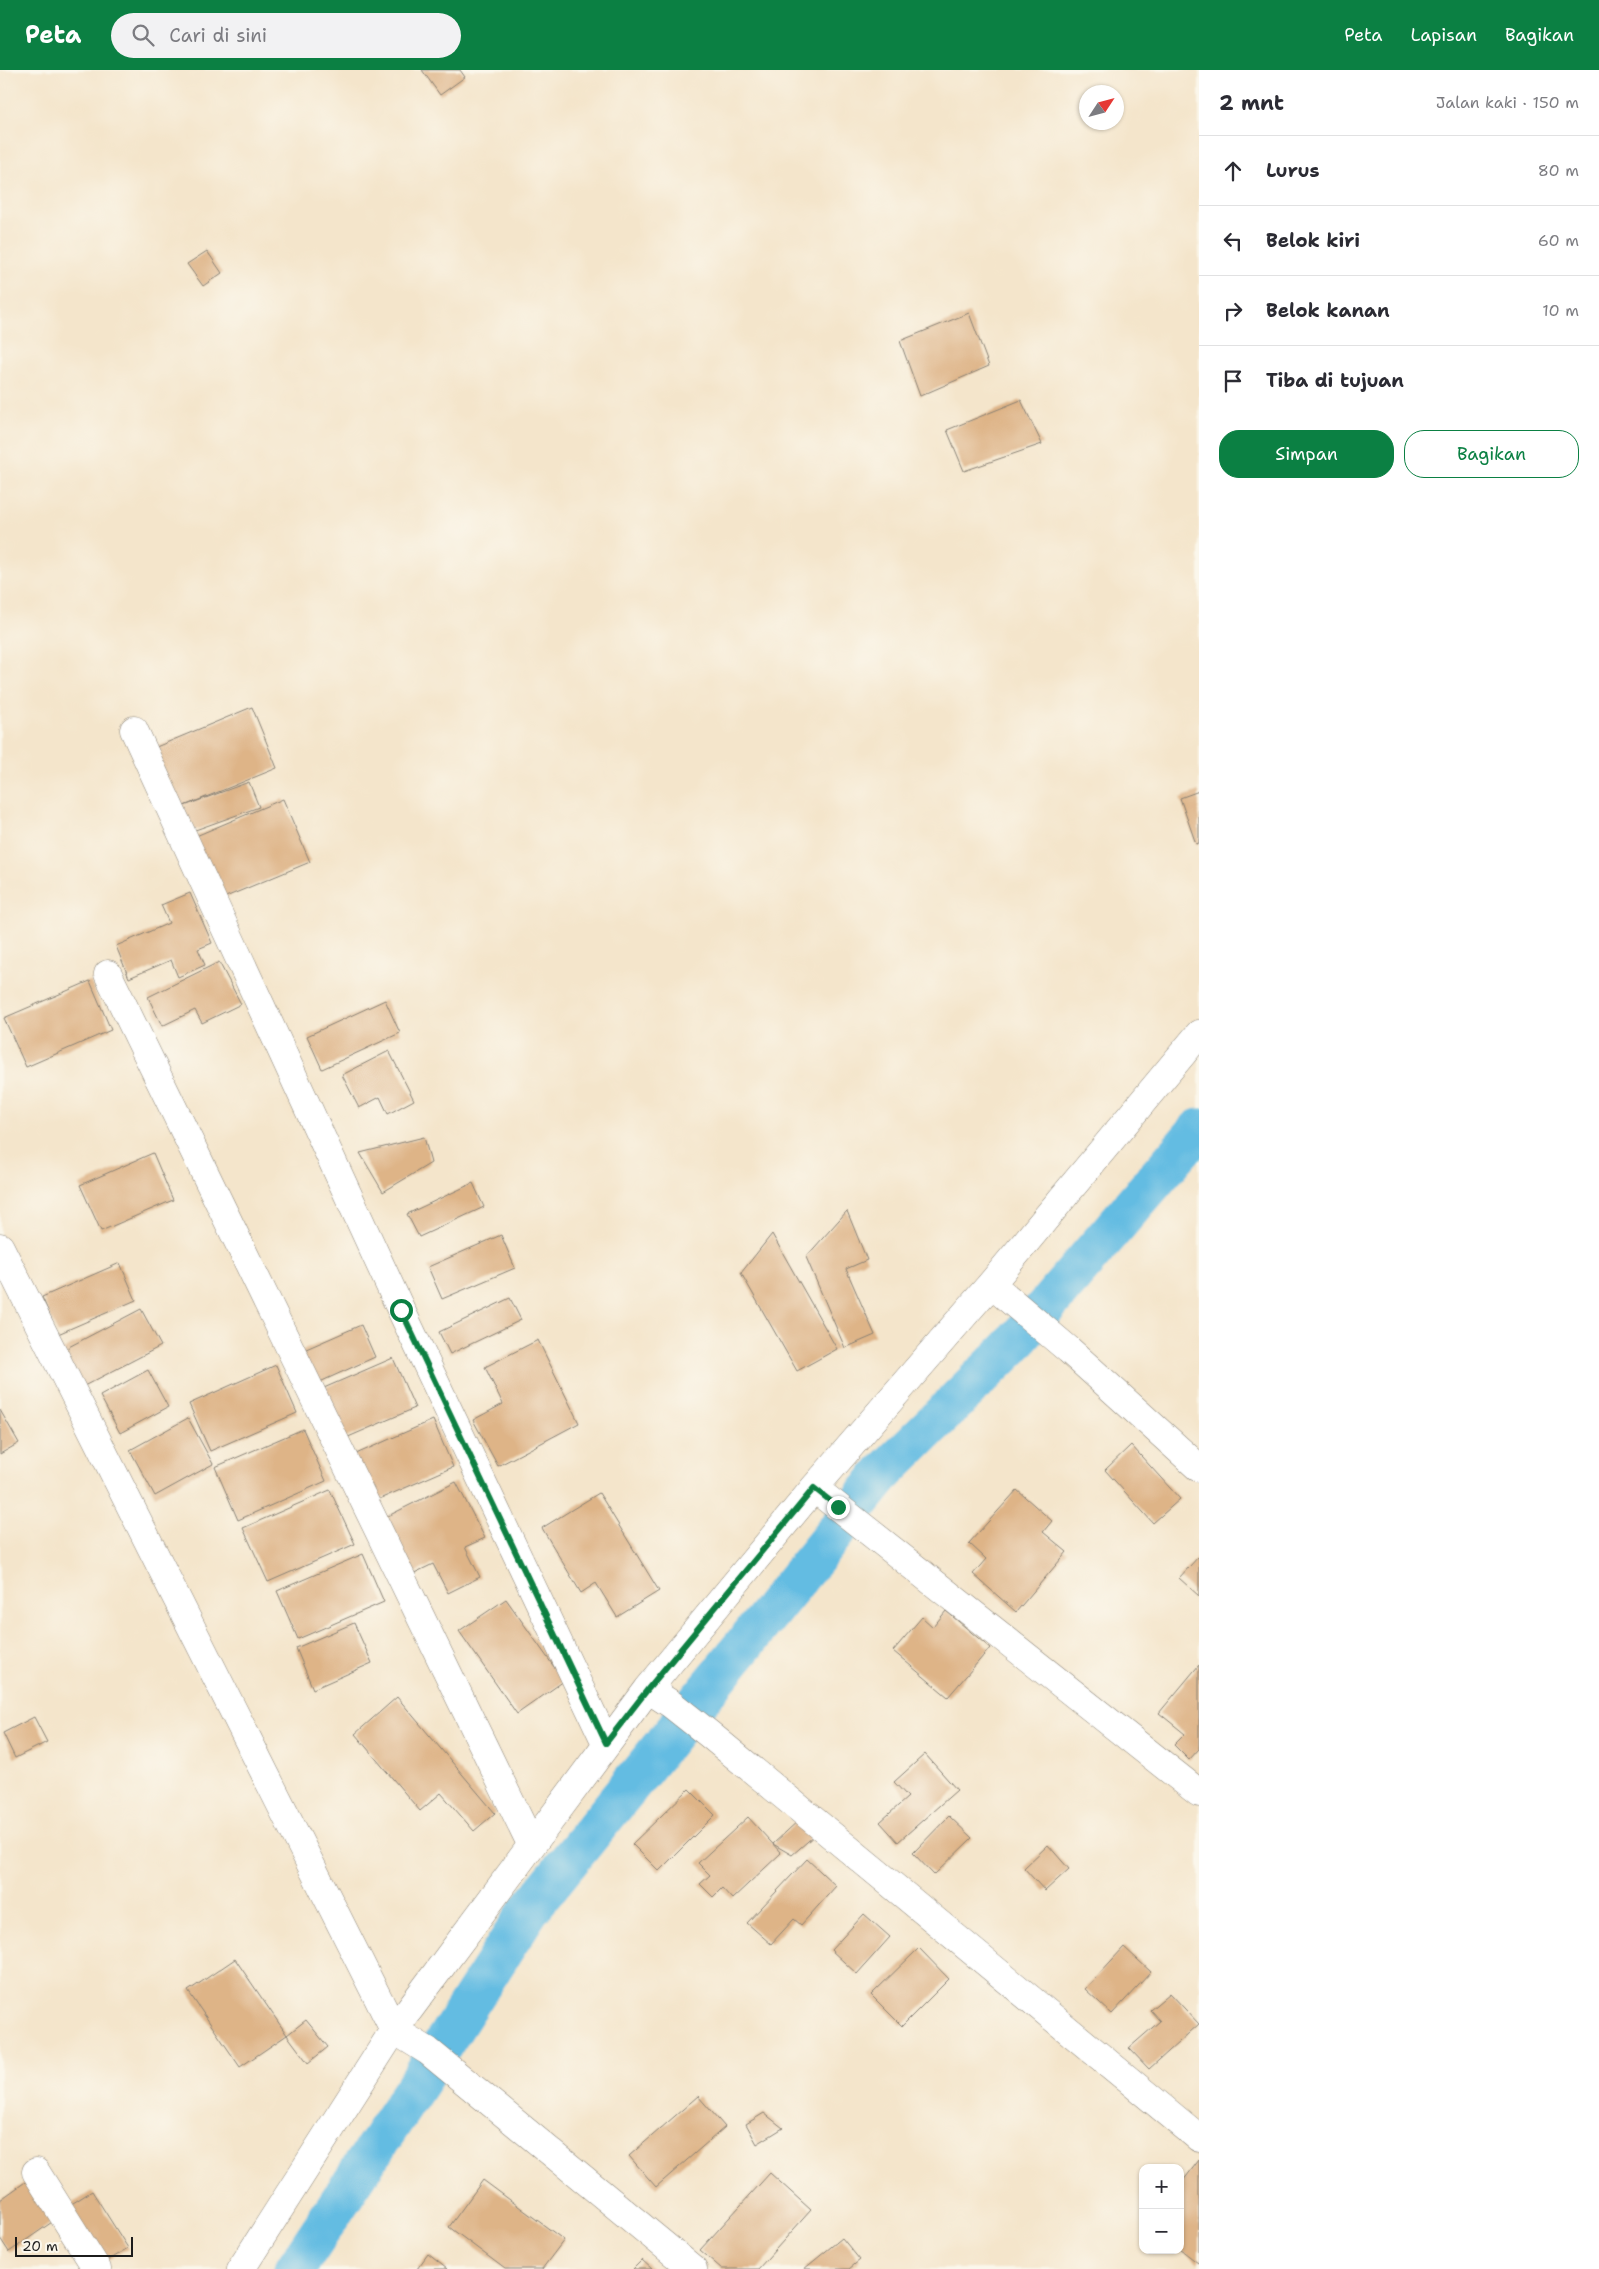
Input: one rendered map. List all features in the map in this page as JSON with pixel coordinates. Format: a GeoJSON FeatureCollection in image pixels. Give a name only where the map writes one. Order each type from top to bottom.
{"type":"FeatureCollection","features":[{"type":"Feature","properties":{"kind":"street"},"geometry":{"type":"LineString","coordinates":[[134,730],[401,1310],[606,1743]]}},
{"type":"Feature","properties":{"kind":"street"},"geometry":{"type":"LineString","coordinates":[[108,974],[531,1844]]}},
{"type":"Feature","properties":{"kind":"street"},"geometry":{"type":"LineString","coordinates":[[241,2269],[394,2030],[606,1743],[648,1689],[814,1488],[991,1284],[1199,1034]]}},
{"type":"Feature","properties":{"kind":"street"},"geometry":{"type":"LineString","coordinates":[[0,1247],[394,2030],[428,2051],[693,2269]]}},
{"type":"Feature","properties":{"kind":"street"},"geometry":{"type":"LineString","coordinates":[[991,1284],[1069,1350],[1199,1468]]}},
{"type":"Feature","properties":{"kind":"street"},"geometry":{"type":"LineString","coordinates":[[814,1488],[1199,1793]]}},
{"type":"Feature","properties":{"kind":"street"},"geometry":{"type":"LineString","coordinates":[[648,1689],[671,1704],[709,1734],[1199,2138]]}},
{"type":"Feature","properties":{"kind":"street"},"geometry":{"type":"LineString","coordinates":[[36,2172],[97,2269]]}},
{"type":"Feature","properties":{"kind":"building"},"geometry":{"type":"Polygon","coordinates":[[[422,70],[460,70],[465,77],[440,95],[422,70]]]}},
{"type":"Feature","properties":{"kind":"building"},"geometry":{"type":"Polygon","coordinates":[[[207,251],[222,273],[203,286],[187,264],[207,251]]]}},
{"type":"Feature","properties":{"kind":"building"},"geometry":{"type":"Polygon","coordinates":[[[969,313],[989,366],[920,396],[900,341],[969,313]]]}},
{"type":"Feature","properties":{"kind":"building"},"geometry":{"type":"Polygon","coordinates":[[[1021,400],[1042,444],[964,471],[947,430],[1021,400]]]}},
{"type":"Feature","properties":{"kind":"building"},"geometry":{"type":"Polygon","coordinates":[[[252,707],[277,768],[184,806],[249,782],[259,807],[187,833],[149,750],[252,707]]]}},
{"type":"Feature","properties":{"kind":"building"},"geometry":{"type":"Polygon","coordinates":[[[1199,791],[1199,843],[1196,844],[1180,798],[1199,791]]]}},
{"type":"Feature","properties":{"kind":"building"},"geometry":{"type":"Polygon","coordinates":[[[283,799],[310,862],[216,901],[189,839],[283,799]]]}},
{"type":"Feature","properties":{"kind":"building"},"geometry":{"type":"Polygon","coordinates":[[[190,893],[212,943],[198,949],[205,965],[178,977],[171,960],[129,978],[116,946],[169,923],[161,905],[190,893]]]}},
{"type":"Feature","properties":{"kind":"building"},"geometry":{"type":"Polygon","coordinates":[[[219,962],[241,1004],[202,1023],[195,1010],[162,1026],[148,997],[219,962]]]}},
{"type":"Feature","properties":{"kind":"building"},"geometry":{"type":"Polygon","coordinates":[[[90,981],[111,1030],[26,1067],[4,1018],[90,981]]]}},
{"type":"Feature","properties":{"kind":"building"},"geometry":{"type":"Polygon","coordinates":[[[385,1000],[400,1033],[322,1069],[307,1036],[385,1000]]]}},
{"type":"Feature","properties":{"kind":"building"},"geometry":{"type":"Polygon","coordinates":[[[389,1051],[414,1100],[388,1114],[380,1097],[359,1108],[342,1075],[389,1051]]]}},
{"type":"Feature","properties":{"kind":"building"},"geometry":{"type":"Polygon","coordinates":[[[424,1137],[431,1163],[383,1192],[360,1153],[424,1137]]]}},
{"type":"Feature","properties":{"kind":"building"},"geometry":{"type":"Polygon","coordinates":[[[153,1153],[173,1200],[101,1231],[80,1185],[153,1153]]]}},
{"type":"Feature","properties":{"kind":"building"},"geometry":{"type":"Polygon","coordinates":[[[473,1183],[484,1207],[419,1237],[407,1214],[473,1183]]]}},
{"type":"Feature","properties":{"kind":"building"},"geometry":{"type":"Polygon","coordinates":[[[847,1211],[867,1260],[846,1269],[875,1335],[845,1348],[806,1257],[847,1211]]]}},
{"type":"Feature","properties":{"kind":"building"},"geometry":{"type":"Polygon","coordinates":[[[772,1234],[837,1349],[797,1371],[741,1273],[772,1234]]]}},
{"type":"Feature","properties":{"kind":"building"},"geometry":{"type":"Polygon","coordinates":[[[501,1235],[515,1268],[442,1299],[428,1267],[501,1235]]]}},
{"type":"Feature","properties":{"kind":"building"},"geometry":{"type":"Polygon","coordinates":[[[120,1263],[136,1300],[58,1334],[42,1297],[120,1263]]]}},
{"type":"Feature","properties":{"kind":"building"},"geometry":{"type":"Polygon","coordinates":[[[510,1298],[521,1320],[450,1354],[439,1332],[510,1298]]]}},
{"type":"Feature","properties":{"kind":"building"},"geometry":{"type":"Polygon","coordinates":[[[141,1309],[161,1346],[82,1387],[63,1350],[141,1309]]]}},
{"type":"Feature","properties":{"kind":"building"},"geometry":{"type":"Polygon","coordinates":[[[361,1325],[375,1357],[311,1386],[297,1353],[361,1325]]]}},
{"type":"Feature","properties":{"kind":"building"},"geometry":{"type":"Polygon","coordinates":[[[538,1340],[579,1423],[498,1466],[473,1420],[503,1404],[485,1367],[538,1340]]]}},
{"type":"Feature","properties":{"kind":"building"},"geometry":{"type":"Polygon","coordinates":[[[393,1358],[415,1408],[339,1441],[317,1391],[393,1358]]]}},
{"type":"Feature","properties":{"kind":"building"},"geometry":{"type":"Polygon","coordinates":[[[276,1365],[297,1413],[210,1451],[189,1404],[276,1365]]]}},
{"type":"Feature","properties":{"kind":"building"},"geometry":{"type":"Polygon","coordinates":[[[148,1370],[168,1407],[120,1433],[100,1396],[148,1370]]]}},
{"type":"Feature","properties":{"kind":"building"},"geometry":{"type":"Polygon","coordinates":[[[0,1410],[19,1443],[0,1454],[0,1410]]]}},
{"type":"Feature","properties":{"kind":"building"},"geometry":{"type":"Polygon","coordinates":[[[188,1418],[213,1464],[155,1496],[130,1450],[188,1418]]]}},
{"type":"Feature","properties":{"kind":"building"},"geometry":{"type":"Polygon","coordinates":[[[433,1420],[453,1467],[368,1504],[347,1458],[433,1420]]]}},
{"type":"Feature","properties":{"kind":"building"},"geometry":{"type":"Polygon","coordinates":[[[303,1429],[326,1481],[238,1520],[215,1467],[303,1429]]]}},
{"type":"Feature","properties":{"kind":"building"},"geometry":{"type":"Polygon","coordinates":[[[1131,1445],[1180,1499],[1153,1523],[1105,1470],[1131,1445]]]}},
{"type":"Feature","properties":{"kind":"building"},"geometry":{"type":"Polygon","coordinates":[[[456,1482],[485,1538],[465,1547],[480,1577],[448,1593],[433,1564],[404,1578],[376,1522],[456,1482]]]}},
{"type":"Feature","properties":{"kind":"building"},"geometry":{"type":"Polygon","coordinates":[[[330,1490],[355,1544],[268,1582],[243,1528],[330,1490]]]}},
{"type":"Feature","properties":{"kind":"building"},"geometry":{"type":"Polygon","coordinates":[[[1017,1490],[1052,1521],[1043,1532],[1067,1552],[1016,1612],[973,1574],[986,1559],[969,1543],[1017,1490]]]}},
{"type":"Feature","properties":{"kind":"building"},"geometry":{"type":"Polygon","coordinates":[[[599,1493],[659,1591],[617,1617],[596,1583],[581,1593],[542,1528],[599,1493]]]}},
{"type":"Feature","properties":{"kind":"building"},"geometry":{"type":"Polygon","coordinates":[[[363,1554],[384,1602],[298,1639],[277,1591],[363,1554]]]}},
{"type":"Feature","properties":{"kind":"building"},"geometry":{"type":"Polygon","coordinates":[[[1199,1556],[1199,1596],[1179,1578],[1199,1556]]]}},
{"type":"Feature","properties":{"kind":"building"},"geometry":{"type":"Polygon","coordinates":[[[506,1599],[564,1681],[517,1714],[459,1631],[506,1599]]]}},
{"type":"Feature","properties":{"kind":"building"},"geometry":{"type":"Polygon","coordinates":[[[946,1611],[990,1648],[948,1697],[893,1651],[922,1617],[933,1627],[946,1611]]]}},
{"type":"Feature","properties":{"kind":"building"},"geometry":{"type":"Polygon","coordinates":[[[354,1623],[372,1663],[313,1689],[296,1648],[354,1623]]]}},
{"type":"Feature","properties":{"kind":"building"},"geometry":{"type":"Polygon","coordinates":[[[1199,1665],[1199,1749],[1189,1760],[1174,1745],[1185,1734],[1159,1713],[1199,1665]]]}},
{"type":"Feature","properties":{"kind":"building"},"geometry":{"type":"Polygon","coordinates":[[[397,1697],[495,1813],[474,1831],[441,1793],[420,1811],[355,1734],[397,1697]]]}},
{"type":"Feature","properties":{"kind":"building"},"geometry":{"type":"Polygon","coordinates":[[[34,1717],[47,1742],[15,1758],[3,1733],[34,1717]]]}},
{"type":"Feature","properties":{"kind":"building"},"geometry":{"type":"Polygon","coordinates":[[[925,1754],[957,1790],[898,1842],[880,1822],[908,1797],[894,1782],[925,1754]]]}},
{"type":"Feature","properties":{"kind":"building"},"geometry":{"type":"Polygon","coordinates":[[[689,1789],[715,1815],[659,1871],[632,1844],[689,1789]]]}},
{"type":"Feature","properties":{"kind":"building"},"geometry":{"type":"Polygon","coordinates":[[[949,1816],[972,1838],[934,1875],[913,1853],[949,1816]]]}},
{"type":"Feature","properties":{"kind":"building"},"geometry":{"type":"Polygon","coordinates":[[[748,1817],[781,1853],[732,1899],[722,1888],[713,1897],[700,1884],[710,1875],[698,1863],[748,1817]]]}},
{"type":"Feature","properties":{"kind":"building"},"geometry":{"type":"Polygon","coordinates":[[[800,1819],[815,1835],[792,1855],[773,1844],[800,1819]]]}},
{"type":"Feature","properties":{"kind":"building"},"geometry":{"type":"Polygon","coordinates":[[[1048,1845],[1069,1869],[1045,1891],[1024,1868],[1048,1845]]]}},
{"type":"Feature","properties":{"kind":"building"},"geometry":{"type":"Polygon","coordinates":[[[807,1859],[836,1886],[801,1925],[794,1919],[771,1944],[747,1923],[807,1859]]]}},
{"type":"Feature","properties":{"kind":"building"},"geometry":{"type":"Polygon","coordinates":[[[864,1914],[890,1937],[857,1974],[831,1950],[864,1914]]]}},
{"type":"Feature","properties":{"kind":"building"},"geometry":{"type":"Polygon","coordinates":[[[1124,1947],[1151,1972],[1112,2014],[1085,1989],[1124,1947]]]}},
{"type":"Feature","properties":{"kind":"building"},"geometry":{"type":"Polygon","coordinates":[[[919,1948],[949,1979],[902,2026],[871,1995],[919,1948]]]}},
{"type":"Feature","properties":{"kind":"building"},"geometry":{"type":"Polygon","coordinates":[[[235,1959],[287,2035],[240,2067],[188,1991],[235,1959]]]}},
{"type":"Feature","properties":{"kind":"building"},"geometry":{"type":"Polygon","coordinates":[[[1170,1993],[1199,2024],[1149,2069],[1129,2048],[1160,2021],[1150,2010],[1170,1993]]]}},
{"type":"Feature","properties":{"kind":"building"},"geometry":{"type":"Polygon","coordinates":[[[306,2020],[328,2047],[308,2063],[287,2035],[306,2020]]]}},
{"type":"Feature","properties":{"kind":"building"},"geometry":{"type":"Polygon","coordinates":[[[698,2096],[725,2127],[656,2187],[629,2156],[698,2096]]]}},
{"type":"Feature","properties":{"kind":"building"},"geometry":{"type":"Polygon","coordinates":[[[764,2113],[783,2128],[757,2144],[746,2124],[764,2113]]]}},
{"type":"Feature","properties":{"kind":"building"},"geometry":{"type":"Polygon","coordinates":[[[1199,2160],[1198,2263],[1184,2252],[1184,2180],[1199,2160]]]}},
{"type":"Feature","properties":{"kind":"building"},"geometry":{"type":"Polygon","coordinates":[[[770,2173],[811,2210],[758,2269],[722,2269],[700,2250],[770,2173]]]}},
{"type":"Feature","properties":{"kind":"building"},"geometry":{"type":"Polygon","coordinates":[[[28,2180],[55,2220],[9,2252],[0,2238],[0,2200],[28,2180]]]}},
{"type":"Feature","properties":{"kind":"building"},"geometry":{"type":"Polygon","coordinates":[[[483,2180],[564,2240],[542,2269],[505,2269],[449,2227],[483,2180]]]}},
{"type":"Feature","properties":{"kind":"building"},"geometry":{"type":"Polygon","coordinates":[[[92,2191],[128,2248],[98,2266],[62,2210],[92,2191]]]}},
{"type":"Feature","properties":{"kind":"building"},"geometry":{"type":"Polygon","coordinates":[[[842,2238],[860,2260],[849,2269],[804,2269],[842,2238]]]}},
{"type":"Feature","properties":{"kind":"building"},"geometry":{"type":"Polygon","coordinates":[[[428,2254],[447,2269],[417,2269],[428,2254]]]}},
{"type":"Feature","properties":{"kind":"building"},"geometry":{"type":"Polygon","coordinates":[[[642,2260],[652,2269],[633,2269],[642,2260]]]}},
{"type":"Feature","properties":{"kind":"waterway"},"geometry":{"type":"LineString","coordinates":[[295,2269],[422,2077],[529,1910],[884,1472],[1011,1347],[1199,1129]]}},
{"type":"Feature","properties":{"kind":"route"},"geometry":{"type":"LineString","coordinates":[[401,1310],[606,1743],[648,1689],[814,1488],[838,1507]]}}]}
